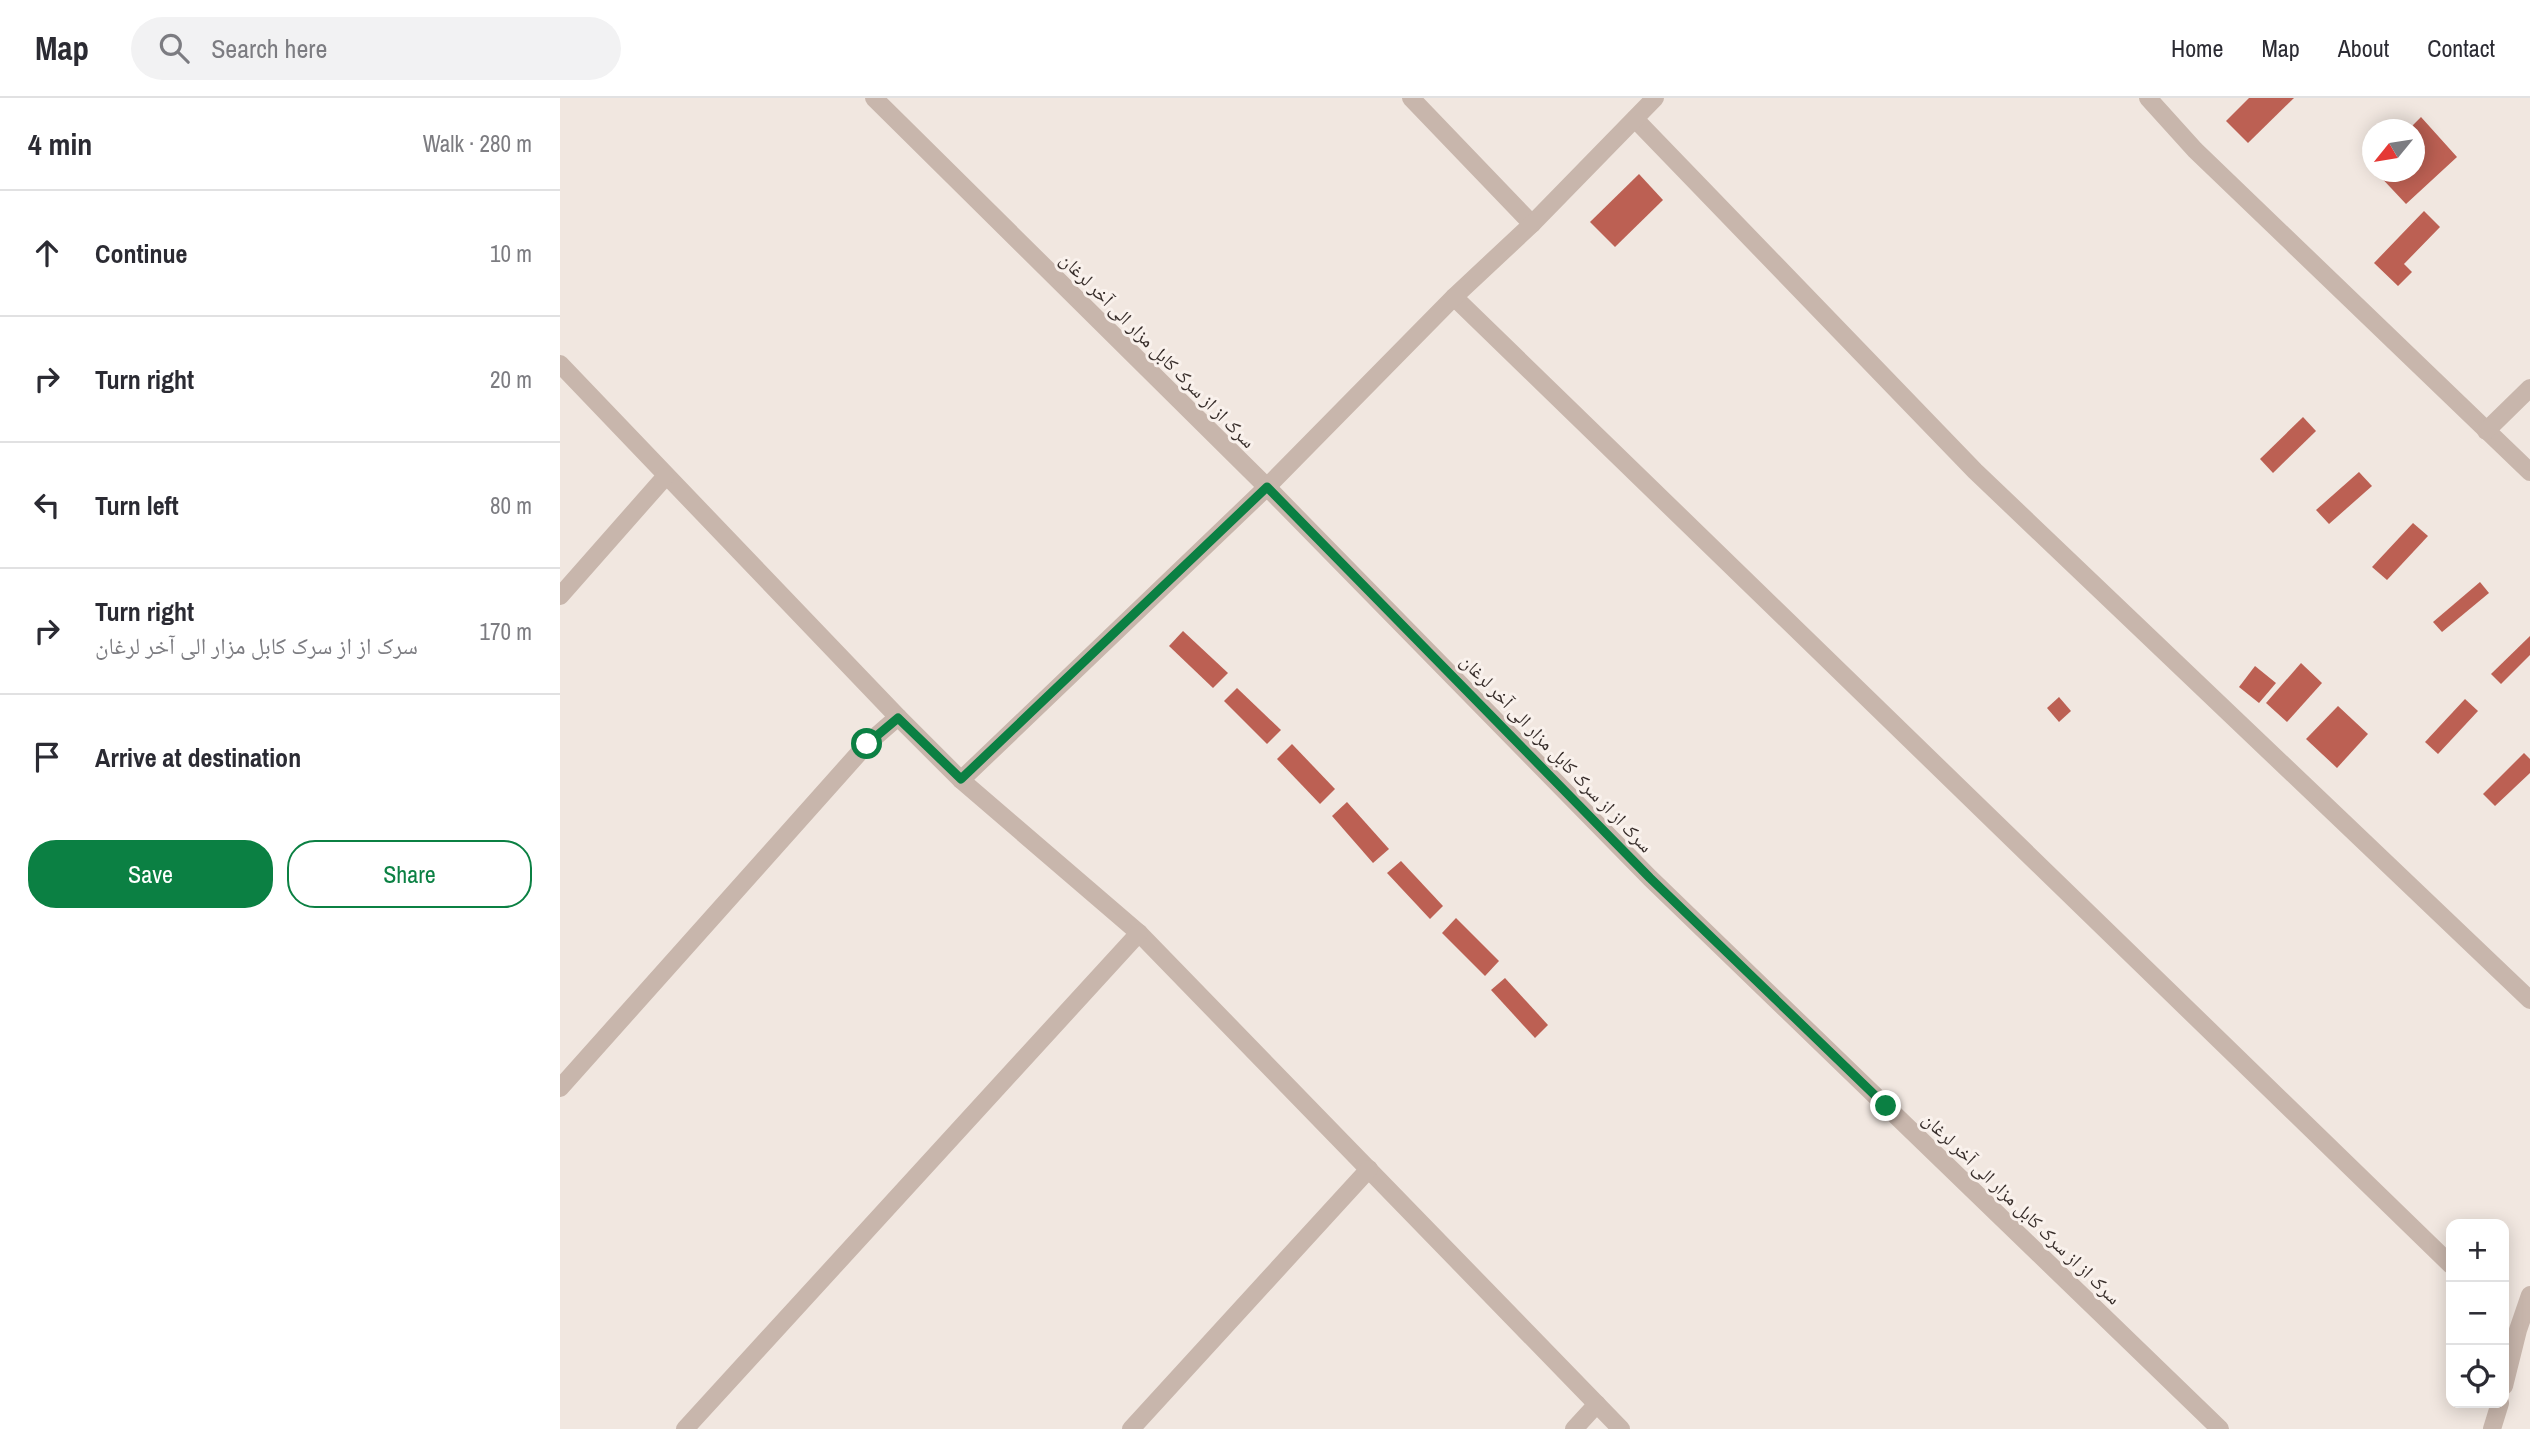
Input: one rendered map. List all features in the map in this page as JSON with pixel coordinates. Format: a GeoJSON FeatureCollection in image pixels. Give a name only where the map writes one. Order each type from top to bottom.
{"type":"FeatureCollection","features":[{"type":"Feature","properties":{"kind":"street","name":"سرک از از سرک کابل مزار الی آخر لرغان"},"geometry":{"type":"LineString","coordinates":[[874,98],[1267,487],[1650,878],[2220,1429]]}},
{"type":"Feature","properties":{"kind":"street"},"geometry":{"type":"LineString","coordinates":[[1411,98],[1532,224]]}},
{"type":"Feature","properties":{"kind":"street"},"geometry":{"type":"LineString","coordinates":[[961,779],[1267,487],[1454,296],[1532,224],[1655,98]]}},
{"type":"Feature","properties":{"kind":"street"},"geometry":{"type":"LineString","coordinates":[[2148,98],[2195,150],[2530,472]]}},
{"type":"Feature","properties":{"kind":"street"},"geometry":{"type":"LineString","coordinates":[[1635,119],[1975,471],[2530,1000]]}},
{"type":"Feature","properties":{"kind":"street"},"geometry":{"type":"LineString","coordinates":[[1454,296],[2446,1260]]}},
{"type":"Feature","properties":{"kind":"street"},"geometry":{"type":"LineString","coordinates":[[560,364],[898,718],[961,779],[1139,933],[1621,1429]]}},
{"type":"Feature","properties":{"kind":"street"},"geometry":{"type":"LineString","coordinates":[[2486,431],[2530,388]]}},
{"type":"Feature","properties":{"kind":"street"},"geometry":{"type":"LineString","coordinates":[[560,596],[665,477]]}},
{"type":"Feature","properties":{"kind":"street"},"geometry":{"type":"LineString","coordinates":[[560,1088],[867,744],[898,718]]}},
{"type":"Feature","properties":{"kind":"street"},"geometry":{"type":"LineString","coordinates":[[685,1429],[1139,933]]}},
{"type":"Feature","properties":{"kind":"street"},"geometry":{"type":"LineString","coordinates":[[1131,1429],[1369,1170]]}},
{"type":"Feature","properties":{"kind":"street"},"geometry":{"type":"LineString","coordinates":[[2509,1366],[2530,1295]]}},
{"type":"Feature","properties":{"kind":"street"},"geometry":{"type":"LineString","coordinates":[[2509,1321],[2518,1330]]}},
{"type":"Feature","properties":{"kind":"street"},"geometry":{"type":"LineString","coordinates":[[1574,1429],[1597,1404]]}},
{"type":"Feature","properties":{"kind":"street"},"geometry":{"type":"LineString","coordinates":[[2492,1429],[2498,1408]]}},
{"type":"Feature","properties":{"kind":"building"},"geometry":{"type":"Polygon","coordinates":[[[2249,98],[2294,98],[2248,143],[2226,121],[2249,98]]]}},
{"type":"Feature","properties":{"kind":"building"},"geometry":{"type":"Polygon","coordinates":[[[2425,121],[2457,157],[2406,204],[2385,182],[2425,182],[2425,121]]]}},
{"type":"Feature","properties":{"kind":"building"},"geometry":{"type":"Polygon","coordinates":[[[1639,174],[1663,200],[1615,247],[1590,222],[1639,174]]]}},
{"type":"Feature","properties":{"kind":"building"},"geometry":{"type":"Polygon","coordinates":[[[2424,211],[2440,227],[2404,264],[2412,272],[2398,286],[2374,263],[2424,211]]]}},
{"type":"Feature","properties":{"kind":"building"},"geometry":{"type":"Polygon","coordinates":[[[2303,417],[2316,431],[2273,473],[2260,459],[2303,417]]]}},
{"type":"Feature","properties":{"kind":"building"},"geometry":{"type":"Polygon","coordinates":[[[2359,472],[2372,486],[2329,524],[2316,510],[2359,472]]]}},
{"type":"Feature","properties":{"kind":"building"},"geometry":{"type":"Polygon","coordinates":[[[2413,523],[2428,536],[2387,580],[2372,567],[2413,523]]]}},
{"type":"Feature","properties":{"kind":"building"},"geometry":{"type":"Polygon","coordinates":[[[2480,582],[2489,593],[2442,632],[2433,622],[2480,582]]]}},
{"type":"Feature","properties":{"kind":"building"},"geometry":{"type":"Polygon","coordinates":[[[1183,631],[1228,673],[1213,688],[1169,646],[1183,631]]]}},
{"type":"Feature","properties":{"kind":"building"},"geometry":{"type":"Polygon","coordinates":[[[2530,636],[2530,655],[2501,684],[2491,674],[2530,636]]]}},
{"type":"Feature","properties":{"kind":"building"},"geometry":{"type":"Polygon","coordinates":[[[2301,663],[2322,683],[2287,722],[2266,703],[2301,663]]]}},
{"type":"Feature","properties":{"kind":"building"},"geometry":{"type":"Polygon","coordinates":[[[2255,666],[2276,683],[2259,703],[2239,687],[2255,666]]]}},
{"type":"Feature","properties":{"kind":"building"},"geometry":{"type":"Polygon","coordinates":[[[1237,688],[1281,730],[1267,744],[1224,701],[1237,688]]]}},
{"type":"Feature","properties":{"kind":"building"},"geometry":{"type":"Polygon","coordinates":[[[2059,697],[2071,711],[2059,722],[2047,708],[2059,697]]]}},
{"type":"Feature","properties":{"kind":"building"},"geometry":{"type":"Polygon","coordinates":[[[2465,699],[2478,711],[2438,754],[2425,742],[2465,699]]]}},
{"type":"Feature","properties":{"kind":"building"},"geometry":{"type":"Polygon","coordinates":[[[2338,706],[2368,734],[2337,768],[2306,739],[2338,706]]]}},
{"type":"Feature","properties":{"kind":"building"},"geometry":{"type":"Polygon","coordinates":[[[1292,744],[1335,789],[1320,804],[1277,759],[1292,744]]]}},
{"type":"Feature","properties":{"kind":"building"},"geometry":{"type":"Polygon","coordinates":[[[2524,753],[2530,759],[2530,773],[2495,806],[2483,794],[2524,753]]]}},
{"type":"Feature","properties":{"kind":"building"},"geometry":{"type":"Polygon","coordinates":[[[1347,802],[1389,849],[1373,863],[1332,816],[1347,802]]]}},
{"type":"Feature","properties":{"kind":"building"},"geometry":{"type":"Polygon","coordinates":[[[1401,861],[1443,906],[1430,919],[1387,873],[1401,861]]]}},
{"type":"Feature","properties":{"kind":"building"},"geometry":{"type":"Polygon","coordinates":[[[1456,918],[1499,961],[1485,976],[1442,933],[1456,918]]]}},
{"type":"Feature","properties":{"kind":"building"},"geometry":{"type":"Polygon","coordinates":[[[1505,978],[1548,1025],[1535,1038],[1491,990],[1505,978]]]}},
{"type":"Feature","properties":{"kind":"route"},"geometry":{"type":"LineString","coordinates":[[867,744],[898,718],[961,779],[1267,487],[1650,878],[1886,1106]]}}]}
